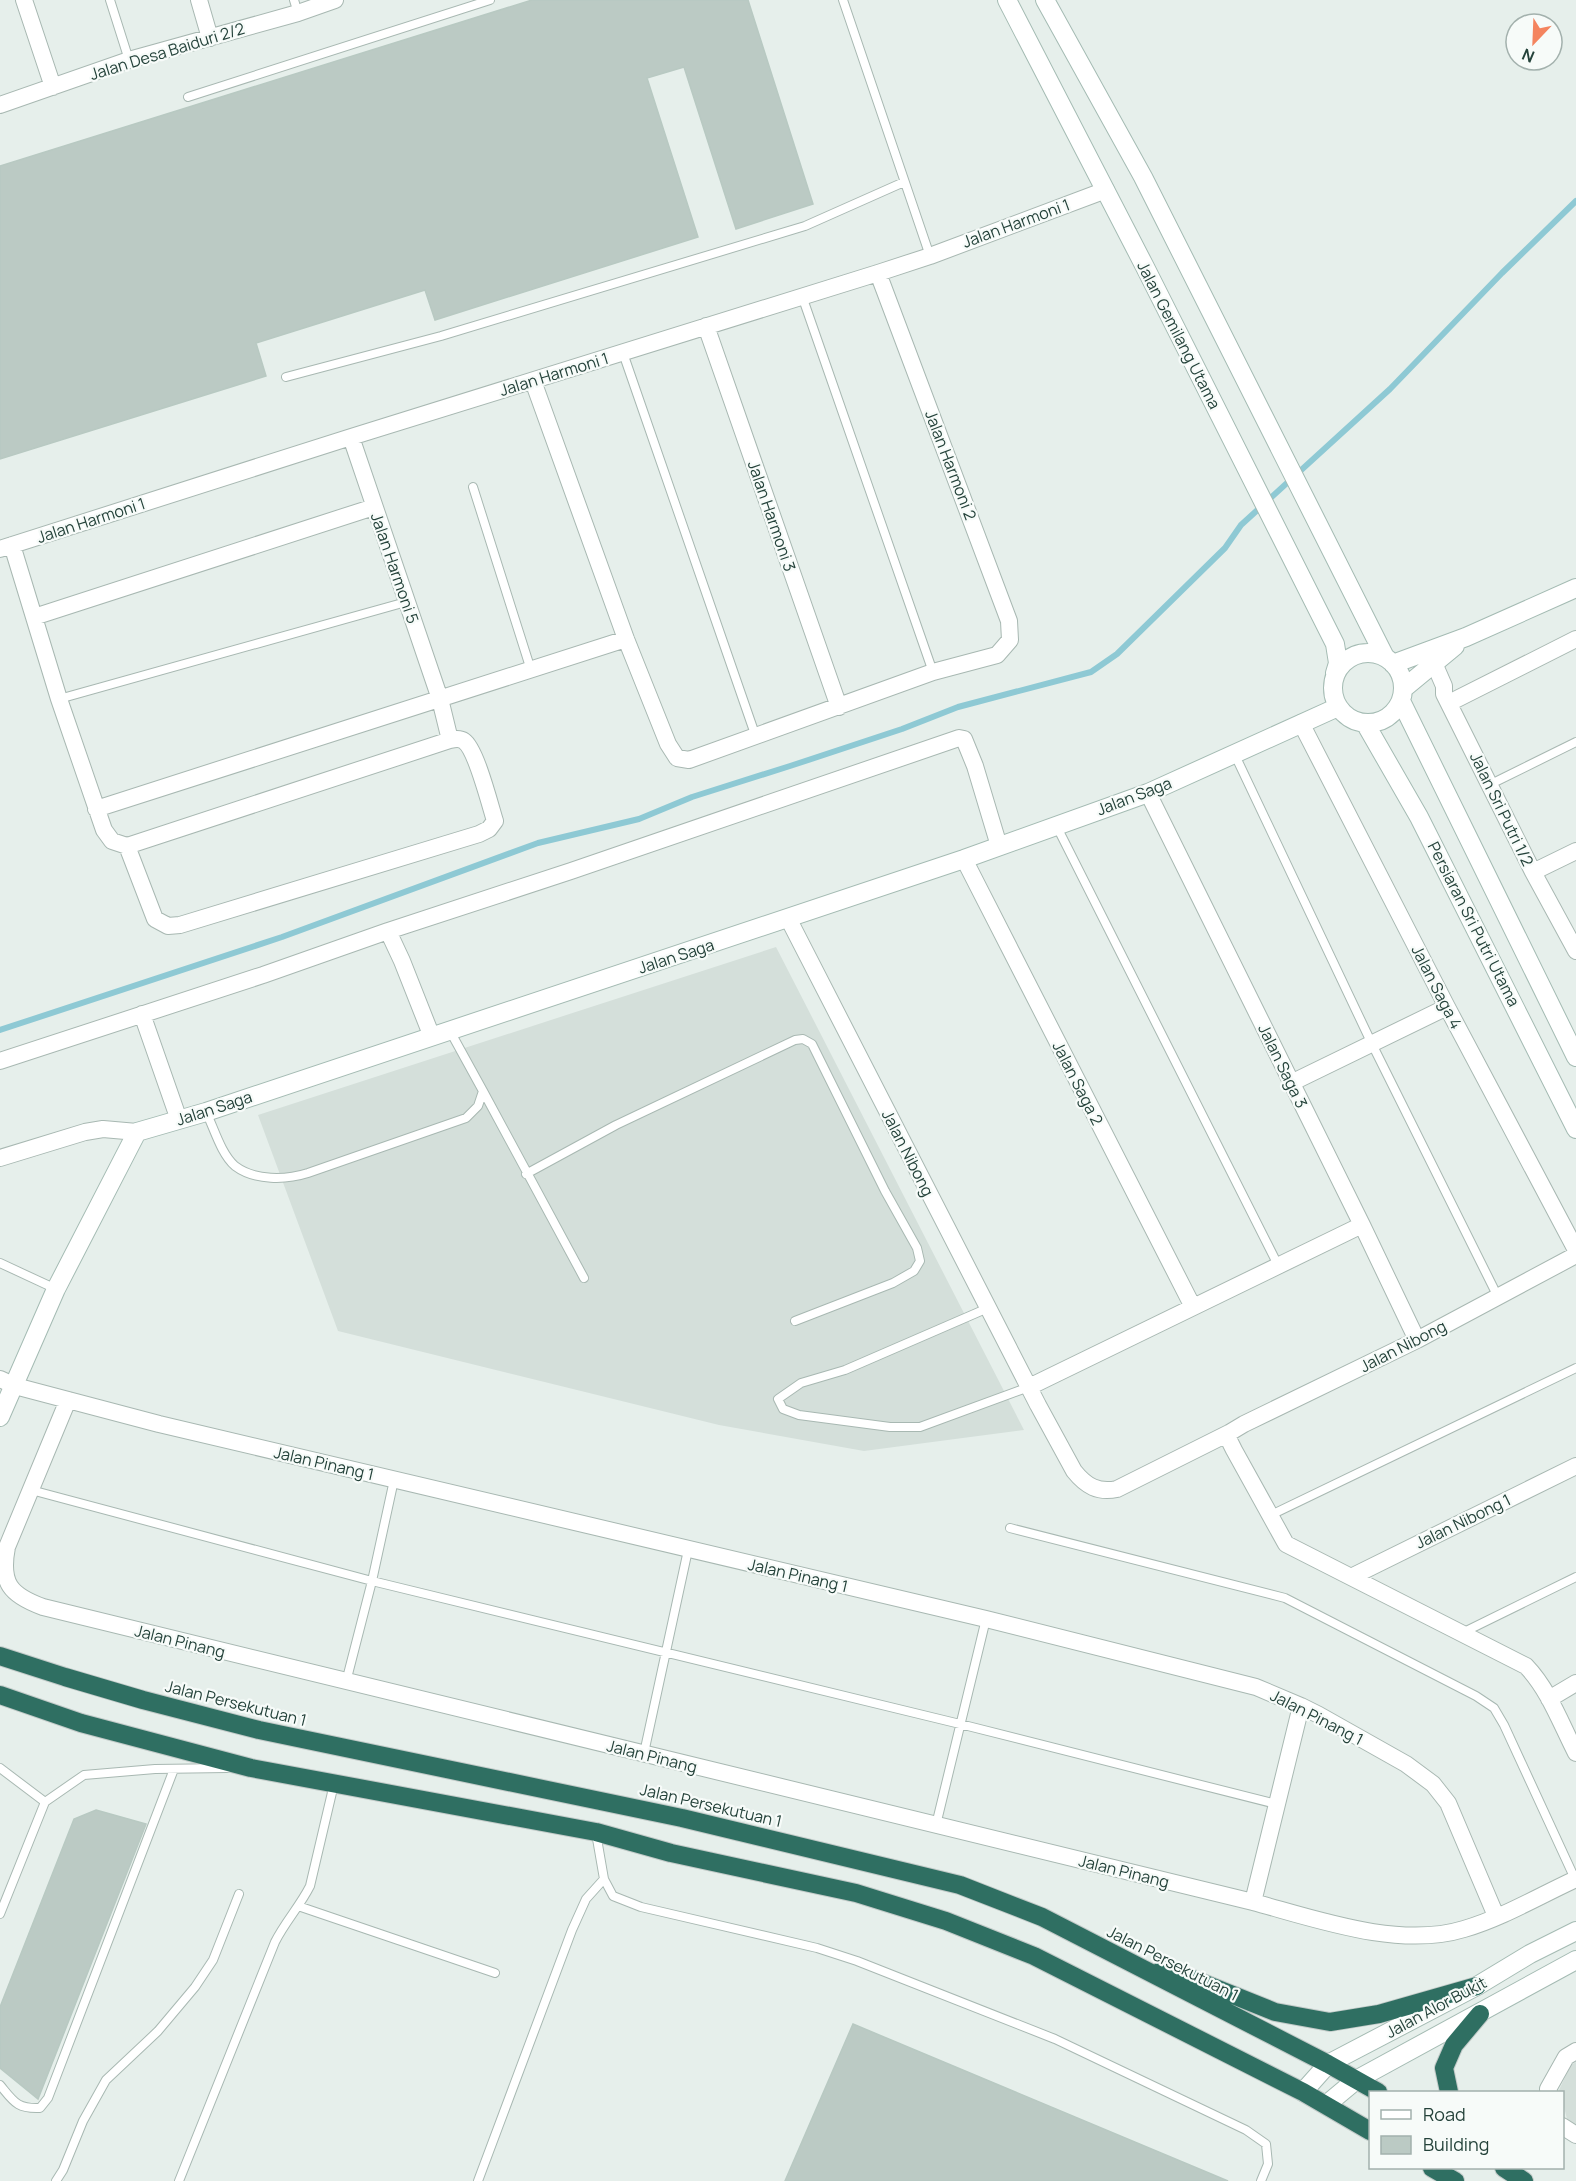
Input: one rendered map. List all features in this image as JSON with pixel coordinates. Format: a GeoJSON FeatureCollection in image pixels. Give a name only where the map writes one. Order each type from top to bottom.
{"type":"FeatureCollection","features":[{"type":"Feature","properties":{"kind":"highway"},"geometry":{"type":"LineString","coordinates":[[0,1649],[20,1662]]}},
{"type":"Feature","properties":{"kind":"highway","name":"Jalan Persekutuan 1"},"geometry":{"type":"LineString","coordinates":[[0,1656],[143,1700],[259,1730],[682,1818],[960,1885],[1042,1917],[1376,2091]]}},
{"type":"Feature","properties":{"kind":"highway"},"geometry":{"type":"LineString","coordinates":[[0,1695],[143,1741],[251,1768],[596,1832],[671,1853],[856,1893],[946,1921],[1034,1956],[1303,2092],[1369,2131]]}},
{"type":"Feature","properties":{"kind":"highway"},"geometry":{"type":"LineString","coordinates":[[0,1701],[26,1705]]}},
{"type":"Feature","properties":{"kind":"highway"},"geometry":{"type":"LineString","coordinates":[[1042,1917],[1275,2012],[1330,2022],[1379,2014],[1477,1986]]}},
{"type":"Feature","properties":{"kind":"highway"},"geometry":{"type":"LineString","coordinates":[[1449,2091],[1444,2068],[1454,2045],[1479,2014]]}},
{"type":"Feature","properties":{"kind":"highway"},"geometry":{"type":"LineString","coordinates":[[1434,2169],[1455,2181]]}},
{"type":"Feature","properties":{"kind":"highway"},"geometry":{"type":"LineString","coordinates":[[1506,2169],[1524,2181]]}},
{"type":"Feature","properties":{"kind":"main road","name":"Jalan Gemilang Utama"},"geometry":{"type":"LineString","coordinates":[[1007,0],[1106,190],[1335,644],[1338,663],[1335,673]]}},
{"type":"Feature","properties":{"kind":"main road"},"geometry":{"type":"LineString","coordinates":[[1045,0],[1143,177],[1315,520],[1389,661],[1399,672],[1402,695]]}},
{"type":"Feature","properties":{"kind":"main road"},"geometry":{"type":"LineString","coordinates":[[1466,637],[1434,663],[1402,695],[1392,713],[1386,718],[1365,723],[1349,718],[1338,707],[1333,696],[1332,684],[1335,673],[1342,663],[1351,657],[1362,653],[1374,654],[1389,661],[1466,637],[1576,588]]}},
{"type":"Feature","properties":{"kind":"main road","name":"Persiaran Sri Putri Utama"},"geometry":{"type":"LineString","coordinates":[[1402,695],[1576,1057]]}},
{"type":"Feature","properties":{"kind":"main road","name":"Jalan Saga"},"geometry":{"type":"LineString","coordinates":[[137,1132],[206,1112],[964,859],[1148,793],[1338,707]]}},
{"type":"Feature","properties":{"kind":"main road","name":"Persiaran Sri Putri Utama"},"geometry":{"type":"LineString","coordinates":[[1365,723],[1419,817],[1576,1129]]}},
{"type":"Feature","properties":{"kind":"main road"},"geometry":{"type":"LineString","coordinates":[[0,1417],[8,1383],[137,1132]]}},
{"type":"Feature","properties":{"kind":"main road","name":"Jalan Alor Bukit"},"geometry":{"type":"LineString","coordinates":[[1303,2092],[1328,2064],[1576,1931]]}},
{"type":"Feature","properties":{"kind":"main road","name":"Jalan Alor Bukit"},"geometry":{"type":"LineString","coordinates":[[1326,2105],[1356,2080],[1576,1960]]}},
{"type":"Feature","properties":{"kind":"street"},"geometry":{"type":"LineString","coordinates":[[24,0],[53,87]]}},
{"type":"Feature","properties":{"kind":"street"},"geometry":{"type":"LineString","coordinates":[[199,0],[210,38]]}},
{"type":"Feature","properties":{"kind":"street","name":"Jalan Desa Baiduri 2/2"},"geometry":{"type":"LineString","coordinates":[[0,105],[129,60],[210,38],[296,6],[335,0]]}},
{"type":"Feature","properties":{"kind":"street","name":"Jalan Harmoni 1"},"geometry":{"type":"LineString","coordinates":[[6,547],[878,273],[930,256],[1106,190]]}},
{"type":"Feature","properties":{"kind":"street","name":"Jalan Harmoni 2"},"geometry":{"type":"LineString","coordinates":[[878,273],[1009,621],[1010,640],[997,655],[933,672]]}},
{"type":"Feature","properties":{"kind":"street","name":"Jalan Harmoni 3"},"geometry":{"type":"LineString","coordinates":[[706,326],[839,707]]}},
{"type":"Feature","properties":{"kind":"street"},"geometry":{"type":"LineString","coordinates":[[532,381],[626,639],[668,744],[677,758],[689,760],[933,672]]}},
{"type":"Feature","properties":{"kind":"street","name":"Jalan Harmoni 5"},"geometry":{"type":"LineString","coordinates":[[351,437],[440,699],[450,740]]}},
{"type":"Feature","properties":{"kind":"street"},"geometry":{"type":"LineString","coordinates":[[34,617],[374,507]]}},
{"type":"Feature","properties":{"kind":"street"},"geometry":{"type":"LineString","coordinates":[[6,547],[34,617],[58,699],[96,809],[104,830],[112,841],[127,846],[458,739],[465,741],[468,746],[495,821],[489,829],[479,834],[193,921],[168,926],[155,919],[127,846]]}},
{"type":"Feature","properties":{"kind":"street"},"geometry":{"type":"LineString","coordinates":[[96,809],[626,639]]}},
{"type":"Feature","properties":{"kind":"street"},"geometry":{"type":"LineString","coordinates":[[1449,703],[1576,639]]}},
{"type":"Feature","properties":{"kind":"street","name":"Jalan Sri Putri 1/2"},"geometry":{"type":"LineString","coordinates":[[1434,663],[1449,703],[1533,872],[1576,950]]}},
{"type":"Feature","properties":{"kind":"street","name":"Jalan Saga 4"},"geometry":{"type":"LineString","coordinates":[[1301,723],[1447,1007],[1576,1250]]}},
{"type":"Feature","properties":{"kind":"street"},"geometry":{"type":"LineString","coordinates":[[0,1061],[263,975],[959,738],[964,740],[975,766],[999,846]]}},
{"type":"Feature","properties":{"kind":"street","name":"Jalan Saga 3"},"geometry":{"type":"LineString","coordinates":[[1148,793],[1417,1340]]}},
{"type":"Feature","properties":{"kind":"street"},"geometry":{"type":"LineString","coordinates":[[1533,872],[1576,851]]}},
{"type":"Feature","properties":{"kind":"street","name":"Jalan Saga 2"},"geometry":{"type":"LineString","coordinates":[[964,859],[1193,1307]]}},
{"type":"Feature","properties":{"kind":"street","name":"Jalan Nibong"},"geometry":{"type":"LineString","coordinates":[[788,918],[1029,1388],[1080,1479],[1091,1488],[1104,1491],[1117,1489],[1417,1340],[1576,1255]]}},
{"type":"Feature","properties":{"kind":"street"},"geometry":{"type":"LineString","coordinates":[[388,931],[432,1037]]}},
{"type":"Feature","properties":{"kind":"street"},"geometry":{"type":"LineString","coordinates":[[1291,1083],[1447,1007]]}},
{"type":"Feature","properties":{"kind":"street"},"geometry":{"type":"LineString","coordinates":[[142,1014],[179,1120]]}},
{"type":"Feature","properties":{"kind":"street","name":"Jalan Saga"},"geometry":{"type":"LineString","coordinates":[[0,1158],[85,1132],[103,1129],[137,1132]]}},
{"type":"Feature","properties":{"kind":"street"},"geometry":{"type":"LineString","coordinates":[[1029,1388],[1362,1225]]}},
{"type":"Feature","properties":{"kind":"street","name":"Jalan Pinang 1"},"geometry":{"type":"LineString","coordinates":[[8,1383],[159,1424],[986,1619],[1256,1688],[1301,1706],[1407,1764],[1433,1784],[1448,1803],[1496,1916]]}},
{"type":"Feature","properties":{"kind":"street","name":"Jalan Pinang"},"geometry":{"type":"LineString","coordinates":[[68,1400],[7,1547],[3,1564],[4,1577],[12,1591],[24,1600],[43,1607],[1253,1902],[1371,1933],[1429,1934],[1462,1930],[1575,1879]]}},
{"type":"Feature","properties":{"kind":"street"},"geometry":{"type":"LineString","coordinates":[[1230,1433],[1234,1449],[1286,1544],[1526,1666],[1536,1676],[1576,1753]]}},
{"type":"Feature","properties":{"kind":"street","name":"Jalan Nibong 1"},"geometry":{"type":"LineString","coordinates":[[1351,1577],[1576,1466]]}},
{"type":"Feature","properties":{"kind":"street"},"geometry":{"type":"LineString","coordinates":[[1549,1699],[1576,1683]]}},
{"type":"Feature","properties":{"kind":"street"},"geometry":{"type":"LineString","coordinates":[[1253,1902],[1301,1706]]}},
{"type":"Feature","properties":{"kind":"street"},"geometry":{"type":"LineString","coordinates":[[1549,2091],[1566,2057],[1576,2051]]}},
{"type":"Feature","properties":{"kind":"lane"},"geometry":{"type":"LineString","coordinates":[[110,0],[129,60]]}},
{"type":"Feature","properties":{"kind":"lane"},"geometry":{"type":"LineString","coordinates":[[188,97],[490,0]]}},
{"type":"Feature","properties":{"kind":"lane"},"geometry":{"type":"LineString","coordinates":[[843,0],[930,256]]}},
{"type":"Feature","properties":{"kind":"lane"},"geometry":{"type":"LineString","coordinates":[[286,377],[441,336],[806,225],[904,182]]}},
{"type":"Feature","properties":{"kind":"lane"},"geometry":{"type":"LineString","coordinates":[[802,296],[933,672]]}},
{"type":"Feature","properties":{"kind":"lane"},"geometry":{"type":"LineString","coordinates":[[623,353],[756,737]]}},
{"type":"Feature","properties":{"kind":"lane"},"geometry":{"type":"LineString","coordinates":[[473,487],[531,670]]}},
{"type":"Feature","properties":{"kind":"lane"},"geometry":{"type":"LineString","coordinates":[[58,699],[406,602]]}},
{"type":"Feature","properties":{"kind":"lane"},"geometry":{"type":"LineString","coordinates":[[1491,784],[1576,742]]}},
{"type":"Feature","properties":{"kind":"lane"},"geometry":{"type":"LineString","coordinates":[[1234,753],[1372,1044],[1498,1297]]}},
{"type":"Feature","properties":{"kind":"lane"},"geometry":{"type":"LineString","coordinates":[[1056,825],[1278,1265]]}},
{"type":"Feature","properties":{"kind":"lane"},"geometry":{"type":"LineString","coordinates":[[450,1031],[584,1278]]}},
{"type":"Feature","properties":{"kind":"lane"},"geometry":{"type":"LineString","coordinates":[[526,1174],[616,1125],[795,1040],[808,1041],[812,1044],[885,1191],[917,1248],[920,1261],[914,1271],[893,1283],[795,1321]]}},
{"type":"Feature","properties":{"kind":"lane"},"geometry":{"type":"LineString","coordinates":[[206,1112],[226,1154],[235,1165],[252,1174],[291,1179],[466,1118],[478,1106],[483,1091]]}},
{"type":"Feature","properties":{"kind":"lane"},"geometry":{"type":"LineString","coordinates":[[0,1263],[56,1289]]}},
{"type":"Feature","properties":{"kind":"lane"},"geometry":{"type":"LineString","coordinates":[[988,1308],[845,1370],[801,1383],[778,1399],[783,1409],[799,1415],[890,1427],[920,1427],[1029,1388]]}},
{"type":"Feature","properties":{"kind":"lane"},"geometry":{"type":"LineString","coordinates":[[1271,1515],[1576,1368]]}},
{"type":"Feature","properties":{"kind":"lane"},"geometry":{"type":"LineString","coordinates":[[346,1682],[372,1581],[394,1480]]}},
{"type":"Feature","properties":{"kind":"lane"},"geometry":{"type":"LineString","coordinates":[[31,1490],[372,1581],[960,1724],[1276,1804]]}},
{"type":"Feature","properties":{"kind":"lane"},"geometry":{"type":"LineString","coordinates":[[1010,1528],[1285,1598],[1476,1696],[1494,1708],[1504,1725],[1575,1879]]}},
{"type":"Feature","properties":{"kind":"lane"},"geometry":{"type":"LineString","coordinates":[[644,1754],[688,1550]]}},
{"type":"Feature","properties":{"kind":"lane"},"geometry":{"type":"LineString","coordinates":[[1462,1633],[1576,1577]]}},
{"type":"Feature","properties":{"kind":"lane"},"geometry":{"type":"LineString","coordinates":[[936,1826],[986,1619]]}},
{"type":"Feature","properties":{"kind":"lane"},"geometry":{"type":"LineString","coordinates":[[0,1768],[45,1802]]}},
{"type":"Feature","properties":{"kind":"lane"},"geometry":{"type":"LineString","coordinates":[[0,1914],[45,1802],[84,1775],[174,1769],[251,1768]]}},
{"type":"Feature","properties":{"kind":"lane"},"geometry":{"type":"LineString","coordinates":[[0,2085],[16,2104],[27,2109],[40,2108],[48,2098],[174,1769]]}},
{"type":"Feature","properties":{"kind":"lane"},"geometry":{"type":"LineString","coordinates":[[179,2181],[275,1942],[310,1886],[334,1784]]}},
{"type":"Feature","properties":{"kind":"lane"},"geometry":{"type":"LineString","coordinates":[[596,1832],[604,1879],[613,1896],[641,1907],[817,1948],[1055,2039],[1246,2130],[1266,2144],[1268,2164],[1261,2181]]}},
{"type":"Feature","properties":{"kind":"lane"},"geometry":{"type":"LineString","coordinates":[[478,2181],[572,1930],[585,1899],[604,1879]]}},
{"type":"Feature","properties":{"kind":"lane"},"geometry":{"type":"LineString","coordinates":[[56,2181],[63,2170],[83,2121],[106,2080],[158,2031],[195,1987],[213,1960],[239,1894]]}},
{"type":"Feature","properties":{"kind":"lane"},"geometry":{"type":"LineString","coordinates":[[298,1906],[495,1973]]}},
{"type":"Feature","properties":{"kind":"shaded area"},"geometry":{"type":"Polygon","coordinates":[[[776,947],[1024,1430],[864,1451],[719,1425],[338,1331],[258,1115],[776,947]]]}},
{"type":"Feature","properties":{"kind":"shaded area"},"geometry":{"type":"Polygon","coordinates":[[[1576,2062],[1576,2126],[1567,2119],[1564,2091],[1559,2090],[1571,2065],[1576,2062]]]}},
{"type":"Feature","properties":{"kind":"building"},"geometry":{"type":"Polygon","coordinates":[[[532,0],[748,0],[813,204],[736,229],[684,67],[647,78],[698,237],[435,320],[425,290],[256,343],[266,376],[0,459],[0,166],[532,0]]]}},
{"type":"Feature","properties":{"kind":"building"},"geometry":{"type":"Polygon","coordinates":[[[96,1810],[146,1824],[38,2099],[0,2068],[0,2007],[74,1819],[96,1810]]]}},
{"type":"Feature","properties":{"kind":"building"},"geometry":{"type":"Polygon","coordinates":[[[853,2024],[1228,2181],[785,2181],[853,2024]]]}},
{"type":"Feature","properties":{"kind":"waterway"},"geometry":{"type":"LineString","coordinates":[[0,1030],[282,937],[538,843],[639,819],[692,797],[902,729],[958,707],[1091,672],[1117,654],[1225,548],[1241,525],[1390,389],[1502,273],[1576,201]]}}]}
